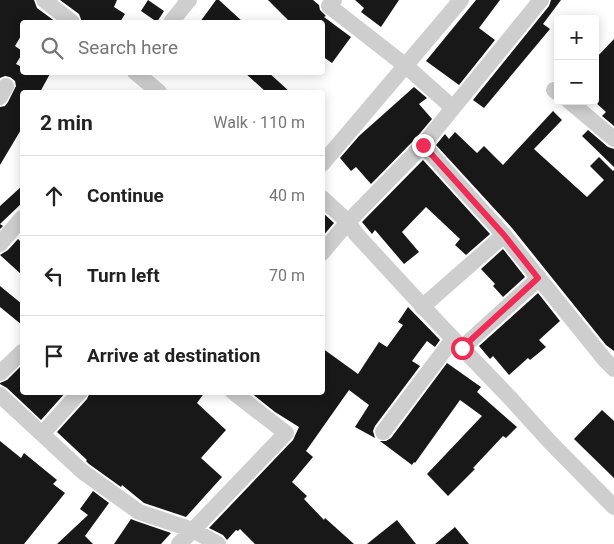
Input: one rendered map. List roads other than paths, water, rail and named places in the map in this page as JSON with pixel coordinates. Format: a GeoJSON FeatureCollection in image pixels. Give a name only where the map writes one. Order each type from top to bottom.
{"type":"FeatureCollection","features":[{"type":"Feature","properties":{"kind":"street"},"geometry":{"type":"LineString","coordinates":[[44,0],[69,20]]}},
{"type":"Feature","properties":{"kind":"street"},"geometry":{"type":"LineString","coordinates":[[172,20],[188,0]]}},
{"type":"Feature","properties":{"kind":"street"},"geometry":{"type":"LineString","coordinates":[[334,0],[329,6],[406,66],[453,108]]}},
{"type":"Feature","properties":{"kind":"street"},"geometry":{"type":"LineString","coordinates":[[325,160],[462,0]]}},
{"type":"Feature","properties":{"kind":"street"},"geometry":{"type":"LineString","coordinates":[[325,249],[348,222],[423,145],[541,0]]}},
{"type":"Feature","properties":{"kind":"street"},"geometry":{"type":"LineString","coordinates":[[138,82],[155,90]]}},
{"type":"Feature","properties":{"kind":"street"},"geometry":{"type":"LineString","coordinates":[[573,105],[614,139]]}},
{"type":"Feature","properties":{"kind":"street"},"geometry":{"type":"LineString","coordinates":[[423,145],[504,235],[614,369]]}},
{"type":"Feature","properties":{"kind":"street"},"geometry":{"type":"LineString","coordinates":[[325,201],[348,222],[356,234],[422,306],[614,507]]}},
{"type":"Feature","properties":{"kind":"street"},"geometry":{"type":"LineString","coordinates":[[0,244],[20,220]]}},
{"type":"Feature","properties":{"kind":"street"},"geometry":{"type":"LineString","coordinates":[[422,306],[504,235]]}},
{"type":"Feature","properties":{"kind":"street"},"geometry":{"type":"LineString","coordinates":[[384,432],[457,343],[538,278]]}},
{"type":"Feature","properties":{"kind":"street"},"geometry":{"type":"LineString","coordinates":[[0,373],[20,354]]}},
{"type":"Feature","properties":{"kind":"street"},"geometry":{"type":"LineString","coordinates":[[42,434],[77,395]]}},
{"type":"Feature","properties":{"kind":"street"},"geometry":{"type":"LineString","coordinates":[[179,544],[286,433],[237,395]]}},
{"type":"Feature","properties":{"kind":"street"},"geometry":{"type":"LineString","coordinates":[[2,402],[42,434],[83,472],[139,512],[193,530],[218,544]]}}]}
